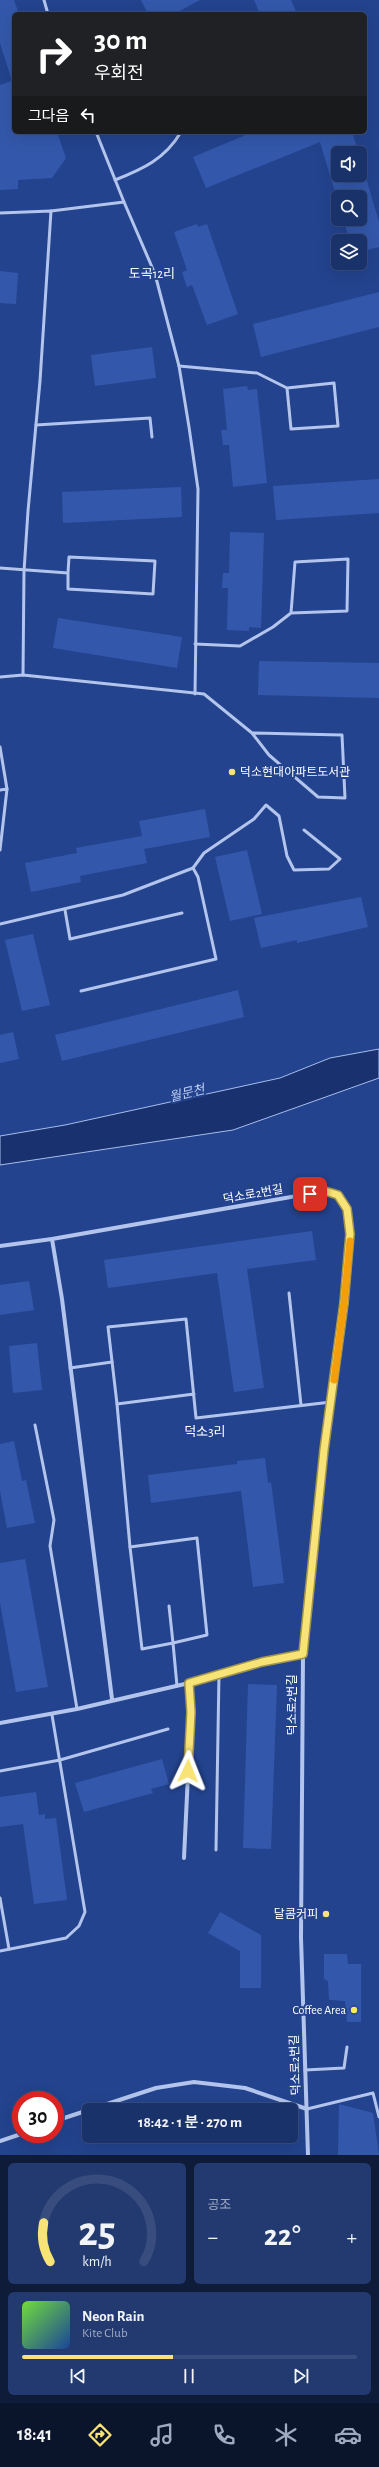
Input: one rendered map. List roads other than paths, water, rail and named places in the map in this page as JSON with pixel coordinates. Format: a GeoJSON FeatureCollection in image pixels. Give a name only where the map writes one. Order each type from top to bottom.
{"type":"FeatureCollection","features":[{"type":"Feature","properties":{"kind":"street","name":"덕소로2번길"},"geometry":{"type":"LineString","coordinates":[[0,1246],[52,1239],[325,1191],[338,1195],[347,1209],[350,1234],[344,1303],[330,1402],[303,1654],[301,1938],[308,2155]]}},
{"type":"Feature","properties":{"kind":"street"},"geometry":{"type":"LineString","coordinates":[[52,1239],[70,1368],[112,1700]]}},
{"type":"Feature","properties":{"kind":"street"},"geometry":{"type":"LineString","coordinates":[[0,1723],[52,1715],[189,1683],[262,1662],[303,1654]]}},
{"type":"Feature","properties":{"kind":"street"},"geometry":{"type":"LineString","coordinates":[[184,1858],[191,1712],[189,1683]]}},
{"type":"Feature","properties":{"kind":"street"},"geometry":{"type":"LineString","coordinates":[[64,2118],[156,2088],[194,2082],[245,2088],[307,2109]]}},
{"type":"Feature","properties":{"kind":"street"},"geometry":{"type":"LineString","coordinates":[[0,2141],[12,2137]]}},
{"type":"Feature","properties":{"kind":"lane"},"geometry":{"type":"LineString","coordinates":[[44,0],[47,12]]}},
{"type":"Feature","properties":{"kind":"lane"},"geometry":{"type":"LineString","coordinates":[[97,134],[155,274],[179,366],[198,489],[194,694]]}},
{"type":"Feature","properties":{"kind":"lane"},"geometry":{"type":"LineString","coordinates":[[115,180],[146,168],[163,153],[179,134]]}},
{"type":"Feature","properties":{"kind":"lane"},"geometry":{"type":"LineString","coordinates":[[0,213],[51,211],[124,202]]}},
{"type":"Feature","properties":{"kind":"lane"},"geometry":{"type":"LineString","coordinates":[[23,675],[24,571],[51,211]]}},
{"type":"Feature","properties":{"kind":"lane"},"geometry":{"type":"LineString","coordinates":[[179,366],[256,372],[287,388],[334,383],[338,426],[291,429],[287,388]]}},
{"type":"Feature","properties":{"kind":"lane"},"geometry":{"type":"LineString","coordinates":[[36,425],[150,418],[152,437]]}},
{"type":"Feature","properties":{"kind":"lane"},"geometry":{"type":"LineString","coordinates":[[69,557],[155,561],[153,594],[68,589],[68,573],[69,557]]}},
{"type":"Feature","properties":{"kind":"lane"},"geometry":{"type":"LineString","coordinates":[[196,644],[240,646],[273,627],[291,613],[347,611],[348,559],[294,562],[291,613]]}},
{"type":"Feature","properties":{"kind":"lane"},"geometry":{"type":"LineString","coordinates":[[0,568],[24,571],[68,573]]}},
{"type":"Feature","properties":{"kind":"lane"},"geometry":{"type":"LineString","coordinates":[[0,678],[23,675],[204,694],[252,733],[269,754],[318,797],[345,798],[342,735],[252,733]]}},
{"type":"Feature","properties":{"kind":"lane"},"geometry":{"type":"LineString","coordinates":[[0,747],[7,789],[0,850]]}},
{"type":"Feature","properties":{"kind":"lane"},"geometry":{"type":"LineString","coordinates":[[0,790],[7,789]]}},
{"type":"Feature","properties":{"kind":"lane"},"geometry":{"type":"LineString","coordinates":[[0,924],[65,910],[123,895],[192,868],[204,853],[254,819],[266,805],[279,816],[286,856],[294,870],[329,869],[340,858],[304,830]]}},
{"type":"Feature","properties":{"kind":"lane"},"geometry":{"type":"LineString","coordinates":[[81,992],[216,959],[198,877],[192,868]]}},
{"type":"Feature","properties":{"kind":"lane"},"geometry":{"type":"LineString","coordinates":[[65,910],[70,939],[182,913]]}},
{"type":"Feature","properties":{"kind":"lane"},"geometry":{"type":"LineString","coordinates":[[289,1293],[301,1405]]}},
{"type":"Feature","properties":{"kind":"lane"},"geometry":{"type":"LineString","coordinates":[[130,1547],[197,1538],[207,1635],[142,1649],[130,1547],[117,1404],[108,1327],[186,1319],[196,1418],[330,1402]]}},
{"type":"Feature","properties":{"kind":"lane"},"geometry":{"type":"LineString","coordinates":[[70,1368],[112,1362]]}},
{"type":"Feature","properties":{"kind":"lane"},"geometry":{"type":"LineString","coordinates":[[117,1404],[194,1394]]}},
{"type":"Feature","properties":{"kind":"lane"},"geometry":{"type":"LineString","coordinates":[[35,1424],[54,1520],[50,1546],[77,1709]]}},
{"type":"Feature","properties":{"kind":"lane"},"geometry":{"type":"LineString","coordinates":[[168,1606],[177,1686]]}},
{"type":"Feature","properties":{"kind":"lane"},"geometry":{"type":"LineString","coordinates":[[216,1850],[219,1674]]}},
{"type":"Feature","properties":{"kind":"lane"},"geometry":{"type":"LineString","coordinates":[[0,1951],[66,1938],[80,1926],[85,1912],[52,1715]]}},
{"type":"Feature","properties":{"kind":"lane"},"geometry":{"type":"LineString","coordinates":[[0,1771],[60,1760],[168,1729]]}},
{"type":"Feature","properties":{"kind":"lane"},"geometry":{"type":"LineString","coordinates":[[0,1898],[8,1949]]}},
{"type":"Feature","properties":{"kind":"lane"},"geometry":{"type":"LineString","coordinates":[[305,2070],[344,2068],[347,2047]]}},
{"type":"Feature","properties":{"kind":"lane"},"geometry":{"type":"LineString","coordinates":[[307,2109],[373,2094],[379,2117]]}},
{"type":"Feature","properties":{"kind":"water"},"geometry":{"type":"Polygon","coordinates":[[[379,1049],[379,1078],[233,1130],[0,1165],[0,1136],[65,1125],[280,1078],[330,1058],[379,1049]]]}},
{"type":"Feature","properties":{"kind":"place","name":"덕소현대아파트도서관"},"geometry":{"type":"Point","coordinates":[232,772]}},
{"type":"Feature","properties":{"kind":"place","name":"달콤커피"},"geometry":{"type":"Point","coordinates":[326,1914]}},
{"type":"Feature","properties":{"kind":"place","name":"Coffee Area"},"geometry":{"type":"Point","coordinates":[354,2010]}},
{"type":"Feature","properties":{"kind":"district","name":"도곡12리"},"geometry":{"type":"Point","coordinates":[152,274]}},
{"type":"Feature","properties":{"kind":"district","name":"덕소3리"},"geometry":{"type":"Point","coordinates":[205,1432]}},
{"type":"Feature","properties":{"kind":"water label","name":"월문천"},"geometry":{"type":"Point","coordinates":[187,1094]}}]}
